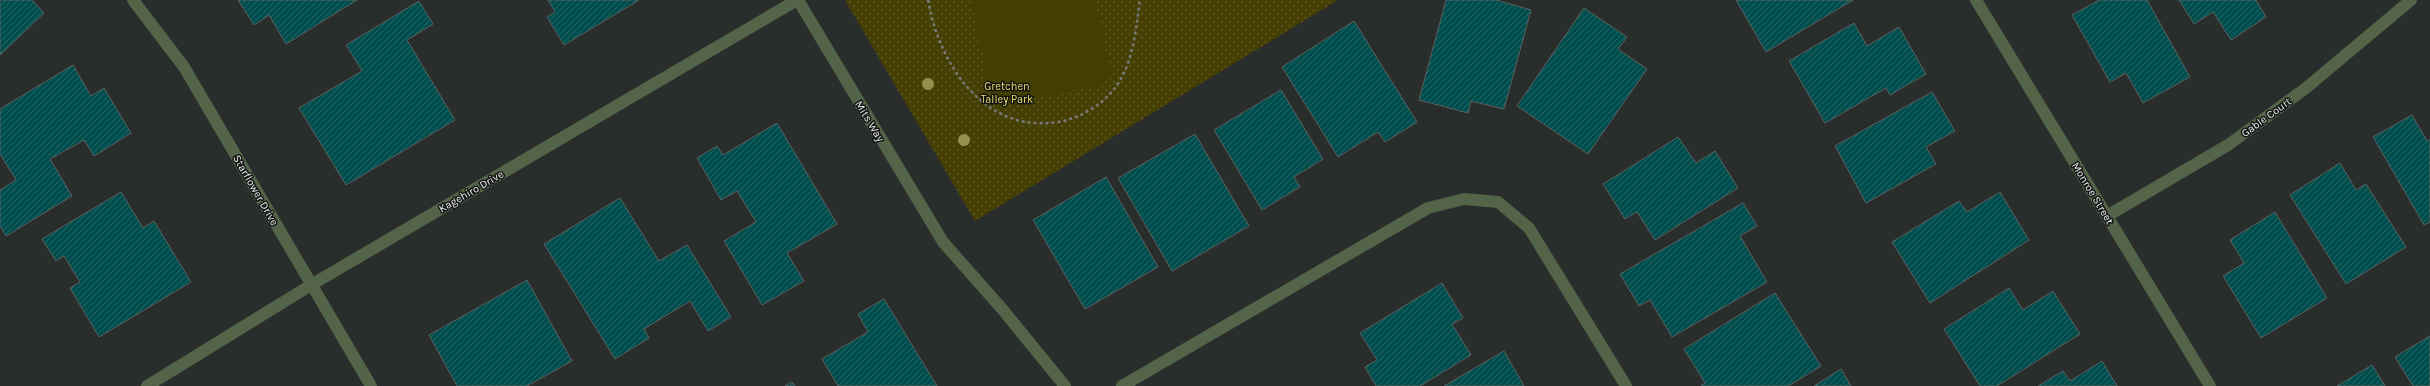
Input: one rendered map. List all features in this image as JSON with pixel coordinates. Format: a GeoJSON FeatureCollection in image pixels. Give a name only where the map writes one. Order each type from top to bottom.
{"type":"FeatureCollection","features":[{"type":"Feature","properties":{"kind":"street","name":"Starflower Drive"},"geometry":{"type":"LineString","coordinates":[[133,0],[184,67],[371,386]]}},
{"type":"Feature","properties":{"kind":"street","name":"Kagehiro Drive"},"geometry":{"type":"LineString","coordinates":[[147,386],[311,285],[797,0]]}},
{"type":"Feature","properties":{"kind":"street","name":"Mits Way"},"geometry":{"type":"LineString","coordinates":[[797,0],[943,242],[1003,310],[1065,386]]}},
{"type":"Feature","properties":{"kind":"street","name":"Monroe Street"},"geometry":{"type":"LineString","coordinates":[[1976,0],[2210,386]]}},
{"type":"Feature","properties":{"kind":"street","name":"Gable Court"},"geometry":{"type":"LineString","coordinates":[[2107,216],[2234,140],[2306,88],[2411,0]]}},
{"type":"Feature","properties":{"kind":"street"},"geometry":{"type":"LineString","coordinates":[[1122,386],[1428,208],[1464,199],[1498,202],[1529,228],[1626,386]]}},
{"type":"Feature","properties":{"kind":"path"},"geometry":{"type":"LineString","coordinates":[[928,0],[932,25],[943,53],[963,83],[989,108],[1014,121],[1041,125],[1072,120],[1099,104],[1119,82],[1133,47],[1140,0]]}},
{"type":"Feature","properties":{"kind":"green space","name":"Gretchen Talley Park"},"geometry":{"type":"Polygon","coordinates":[[[845,0],[1338,0],[975,221],[845,0]]]}},
{"type":"Feature","properties":{"kind":"green space"},"geometry":{"type":"Polygon","coordinates":[[[971,0],[1096,0],[1111,74],[1104,84],[1004,105],[991,97],[971,0]]]}},
{"type":"Feature","properties":{"kind":"building"},"geometry":{"type":"Polygon","coordinates":[[[0,0],[32,0],[44,13],[0,55],[0,0]]]}},
{"type":"Feature","properties":{"kind":"building"},"geometry":{"type":"Polygon","coordinates":[[[238,0],[357,0],[286,44],[269,15],[254,25],[238,0]]]}},
{"type":"Feature","properties":{"kind":"building"},"geometry":{"type":"Polygon","coordinates":[[[548,0],[639,0],[564,45],[547,17],[555,12],[548,0]]]}},
{"type":"Feature","properties":{"kind":"building"},"geometry":{"type":"Polygon","coordinates":[[[1446,0],[1496,0],[1531,10],[1504,109],[1471,101],[1468,113],[1419,100],[1446,0]]]}},
{"type":"Feature","properties":{"kind":"building"},"geometry":{"type":"Polygon","coordinates":[[[1736,0],[1853,0],[1766,52],[1736,0]]]}},
{"type":"Feature","properties":{"kind":"building"},"geometry":{"type":"Polygon","coordinates":[[[2099,0],[2147,0],[2190,77],[2143,103],[2126,73],[2110,82],[2072,15],[2099,0]]]}},
{"type":"Feature","properties":{"kind":"building"},"geometry":{"type":"Polygon","coordinates":[[[2179,0],[2256,0],[2266,17],[2231,40],[2213,12],[2194,24],[2179,0]]]}},
{"type":"Feature","properties":{"kind":"building"},"geometry":{"type":"Polygon","coordinates":[[[419,1],[433,24],[407,40],[455,120],[346,185],[299,108],[362,71],[346,45],[419,1]]]}},
{"type":"Feature","properties":{"kind":"building"},"geometry":{"type":"Polygon","coordinates":[[[1584,8],[1627,37],[1618,49],[1647,69],[1588,154],[1517,106],[1584,8]]]}},
{"type":"Feature","properties":{"kind":"building"},"geometry":{"type":"Polygon","coordinates":[[[1354,21],[1417,122],[1385,142],[1378,132],[1338,157],[1282,67],[1354,21]]]}},
{"type":"Feature","properties":{"kind":"building"},"geometry":{"type":"Polygon","coordinates":[[[1854,23],[1867,46],[1899,27],[1926,74],[1890,95],[1886,88],[1825,123],[1789,61],[1854,23]]]}},
{"type":"Feature","properties":{"kind":"building"},"geometry":{"type":"Polygon","coordinates":[[[73,65],[91,96],[104,88],[131,133],[94,156],[84,140],[50,159],[72,196],[6,236],[0,226],[0,190],[16,180],[0,154],[0,109],[73,65]]]}},
{"type":"Feature","properties":{"kind":"building"},"geometry":{"type":"Polygon","coordinates":[[[1281,90],[1323,159],[1294,177],[1300,187],[1262,210],[1214,130],[1281,90]]]}},
{"type":"Feature","properties":{"kind":"building"},"geometry":{"type":"Polygon","coordinates":[[[1932,92],[1955,131],[1926,147],[1936,164],[1866,203],[1835,146],[1932,92]]]}},
{"type":"Feature","properties":{"kind":"building"},"geometry":{"type":"Polygon","coordinates":[[[2412,115],[2427,141],[2430,139],[2430,222],[2424,225],[2373,137],[2412,115]]]}},
{"type":"Feature","properties":{"kind":"building"},"geometry":{"type":"Polygon","coordinates":[[[777,123],[837,224],[787,253],[804,281],[762,305],[724,241],[756,222],[737,191],[721,200],[697,158],[717,146],[723,155],[777,123]]]}},
{"type":"Feature","properties":{"kind":"building"},"geometry":{"type":"Polygon","coordinates":[[[1195,134],[1249,226],[1172,271],[1118,178],[1195,134]]]}},
{"type":"Feature","properties":{"kind":"building"},"geometry":{"type":"Polygon","coordinates":[[[1678,137],[1696,163],[1715,151],[1738,188],[1655,240],[1637,212],[1625,219],[1603,184],[1678,137]]]}},
{"type":"Feature","properties":{"kind":"building"},"geometry":{"type":"Polygon","coordinates":[[[2340,163],[2356,190],[2366,184],[2406,247],[2346,284],[2290,195],[2340,163]]]}},
{"type":"Feature","properties":{"kind":"building"},"geometry":{"type":"Polygon","coordinates":[[[1106,177],[1158,267],[1085,309],[1033,220],[1106,177]]]}},
{"type":"Feature","properties":{"kind":"building"},"geometry":{"type":"Polygon","coordinates":[[[121,192],[143,228],[154,221],[191,282],[99,337],[70,288],[80,282],[64,256],[56,261],[42,239],[121,192]]]}},
{"type":"Feature","properties":{"kind":"building"},"geometry":{"type":"Polygon","coordinates":[[[2000,192],[2029,240],[1930,303],[1892,242],[1959,201],[1967,212],[2000,192]]]}},
{"type":"Feature","properties":{"kind":"building"},"geometry":{"type":"Polygon","coordinates":[[[620,198],[659,261],[687,245],[731,317],[708,331],[690,301],[644,329],[649,338],[615,359],[544,244],[620,198]]]}},
{"type":"Feature","properties":{"kind":"building"},"geometry":{"type":"Polygon","coordinates":[[[1743,203],[1757,226],[1740,236],[1767,282],[1672,337],[1650,300],[1639,306],[1620,274],[1743,203]]]}},
{"type":"Feature","properties":{"kind":"building"},"geometry":{"type":"Polygon","coordinates":[[[2275,212],[2327,298],[2261,338],[2223,276],[2244,263],[2230,240],[2275,212]]]}},
{"type":"Feature","properties":{"kind":"building"},"geometry":{"type":"Polygon","coordinates":[[[527,280],[572,361],[527,386],[457,386],[429,335],[527,280]]]}},
{"type":"Feature","properties":{"kind":"building"},"geometry":{"type":"Polygon","coordinates":[[[1442,283],[1463,318],[1452,324],[1471,355],[1420,386],[1376,386],[1365,367],[1377,360],[1360,333],[1442,283]]]}},
{"type":"Feature","properties":{"kind":"building"},"geometry":{"type":"Polygon","coordinates":[[[2009,288],[2023,310],[2053,291],[2080,334],[1997,386],[1980,386],[1944,329],[2009,288]]]}},
{"type":"Feature","properties":{"kind":"building"},"geometry":{"type":"Polygon","coordinates":[[[1775,293],[1821,366],[1788,386],[1701,386],[1705,383],[1684,349],[1775,293]]]}},
{"type":"Feature","properties":{"kind":"building"},"geometry":{"type":"Polygon","coordinates":[[[884,299],[937,386],[838,386],[822,359],[868,332],[858,314],[884,299]]]}},
{"type":"Feature","properties":{"kind":"building"},"geometry":{"type":"Polygon","coordinates":[[[2430,336],[2430,386],[2413,386],[2395,357],[2430,336]]]}},
{"type":"Feature","properties":{"kind":"building"},"geometry":{"type":"Polygon","coordinates":[[[1504,351],[1524,386],[1444,386],[1504,351]]]}},
{"type":"Feature","properties":{"kind":"building"},"geometry":{"type":"Polygon","coordinates":[[[2102,361],[2117,386],[2038,386],[2063,371],[2070,381],[2102,361]]]}},
{"type":"Feature","properties":{"kind":"building"},"geometry":{"type":"Polygon","coordinates":[[[2372,365],[2385,386],[2337,386],[2372,365]]]}},
{"type":"Feature","properties":{"kind":"building"},"geometry":{"type":"Polygon","coordinates":[[[1841,369],[1851,386],[1814,386],[1841,369]]]}},
{"type":"Feature","properties":{"kind":"building"},"geometry":{"type":"Polygon","coordinates":[[[792,382],[795,386],[785,386],[792,382]]]}}]}
